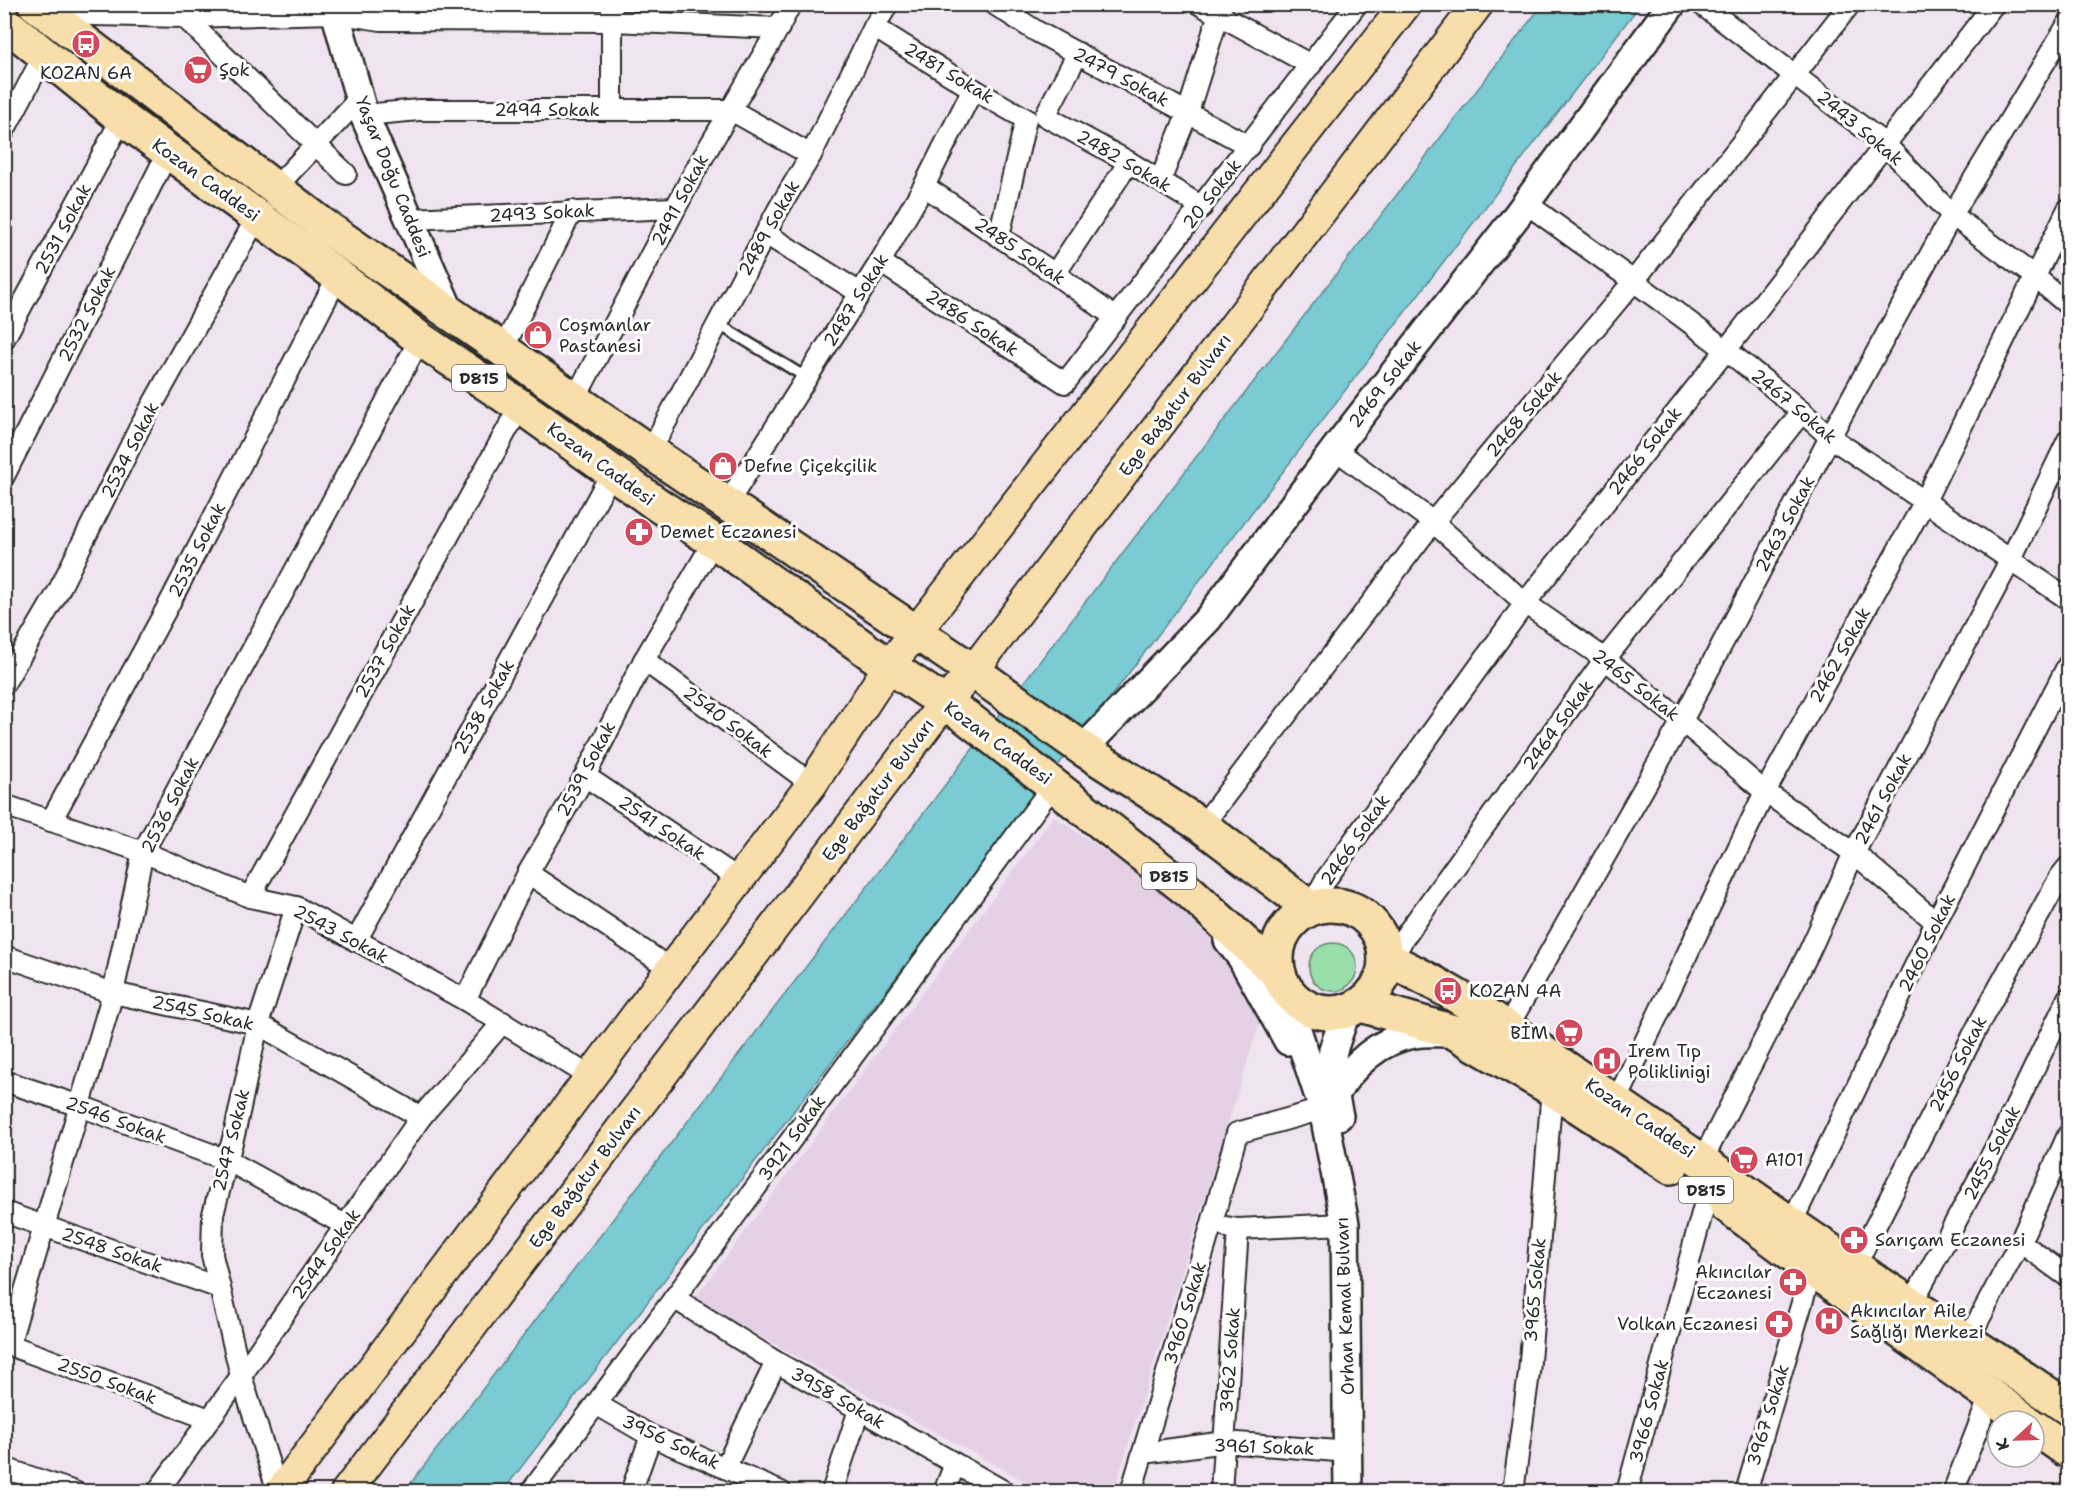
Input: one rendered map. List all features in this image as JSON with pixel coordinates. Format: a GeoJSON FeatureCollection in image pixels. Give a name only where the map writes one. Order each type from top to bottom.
{"type":"FeatureCollection","features":[{"type":"Feature","properties":{"kind":"highway","name":"Kozan Caddesi"},"geometry":{"type":"LineString","coordinates":[[41,9],[324,225],[1083,749],[1202,826],[1310,908]]}},
{"type":"Feature","properties":{"kind":"highway","name":"Kozan Caddesi"},"geometry":{"type":"LineString","coordinates":[[4,22],[45,53],[122,118],[419,338],[955,710],[1054,784],[1190,892],[1279,975]]}},
{"type":"Feature","properties":{"kind":"highway"},"geometry":{"type":"LineString","coordinates":[[419,338],[417,305],[440,305]]}},
{"type":"Feature","properties":{"kind":"highway"},"geometry":{"type":"LineString","coordinates":[[1279,975],[1277,960],[1280,943],[1298,915],[1310,908],[1326,904],[1357,911],[1376,930],[1388,960],[1374,992],[1361,1005]]}},
{"type":"Feature","properties":{"kind":"highway","name":"Kozan Caddesi"},"geometry":{"type":"LineString","coordinates":[[1388,960],[1448,991],[1616,1102],[1812,1269],[2009,1409]]}},
{"type":"Feature","properties":{"kind":"highway","name":"D815"},"geometry":{"type":"LineString","coordinates":[[1279,975],[1290,994],[1303,1006],[1324,1013],[1343,1012],[1361,1005]]}},
{"type":"Feature","properties":{"kind":"highway","name":"Kozan Caddesi"},"geometry":{"type":"LineString","coordinates":[[1361,1005],[1454,1032],[1791,1224],[2068,1408]]}},
{"type":"Feature","properties":{"kind":"highway"},"geometry":{"type":"LineString","coordinates":[[2046,1435],[2068,1451]]}},
{"type":"Feature","properties":{"kind":"main road"},"geometry":{"type":"LineString","coordinates":[[279,1491],[812,784],[889,666],[1406,4]]}},
{"type":"Feature","properties":{"kind":"main road","name":"Ege Bağatur Bulvarı"},"geometry":{"type":"LineString","coordinates":[[346,1491],[955,710],[984,679],[1478,4]]}},
{"type":"Feature","properties":{"kind":"main road","name":"2469 Sokak"},"geometry":{"type":"LineString","coordinates":[[1083,749],[1208,620],[1335,449],[1526,203],[1672,4]]}},
{"type":"Feature","properties":{"kind":"main road","name":"Yaşar Doğu Caddesi"},"geometry":{"type":"LineString","coordinates":[[334,9],[362,107],[440,305]]}},
{"type":"Feature","properties":{"kind":"main road"},"geometry":{"type":"LineString","coordinates":[[1190,892],[1241,957],[1324,1097]]}},
{"type":"Feature","properties":{"kind":"main road"},"geometry":{"type":"LineString","coordinates":[[1279,975],[1324,1097]]}},
{"type":"Feature","properties":{"kind":"main road"},"geometry":{"type":"LineString","coordinates":[[1324,1097],[1333,1050],[1344,1018],[1361,1005]]}},
{"type":"Feature","properties":{"kind":"main road"},"geometry":{"type":"LineString","coordinates":[[1324,1097],[1353,1068],[1383,1045],[1414,1034],[1454,1032]]}},
{"type":"Feature","properties":{"kind":"main road","name":"Orhan Kemal Bulvarı"},"geometry":{"type":"LineString","coordinates":[[1324,1097],[1345,1224],[1348,1491]]}},
{"type":"Feature","properties":{"kind":"main road","name":"Orhan Kemal Bulvarı"},"geometry":{"type":"LineString","coordinates":[[1324,1097],[1364,1224],[1362,1491]]}},
{"type":"Feature","properties":{"kind":"street","name":"2491 Sokak"},"geometry":{"type":"LineString","coordinates":[[575,399],[675,208],[791,4]]}},
{"type":"Feature","properties":{"kind":"street","name":"2489 Sokak"},"geometry":{"type":"LineString","coordinates":[[650,452],[766,234],[811,155],[874,27],[888,4]]}},
{"type":"Feature","properties":{"kind":"street","name":"2479 Sokak"},"geometry":{"type":"LineString","coordinates":[[994,4],[1036,31],[1249,146]]}},
{"type":"Feature","properties":{"kind":"street"},"geometry":{"type":"LineString","coordinates":[[1199,4],[1220,10],[1311,65]]}},
{"type":"Feature","properties":{"kind":"street","name":"20 Sokak"},"geometry":{"type":"LineString","coordinates":[[1065,383],[1357,4]]}},
{"type":"Feature","properties":{"kind":"street","name":"2443 Sokak"},"geometry":{"type":"LineString","coordinates":[[1701,4],[1886,145],[1952,214],[2034,276],[2068,305]]}},
{"type":"Feature","properties":{"kind":"street","name":"2468 Sokak"},"geometry":{"type":"LineString","coordinates":[[1202,826],[1433,522],[1634,282],[1850,4]]}},
{"type":"Feature","properties":{"kind":"street","name":"2466 Sokak"},"geometry":{"type":"LineString","coordinates":[[1310,908],[1326,879],[1525,603],[1726,350],[1994,4]]}},
{"type":"Feature","properties":{"kind":"street"},"geometry":{"type":"LineString","coordinates":[[41,9],[184,11],[334,9],[381,20],[612,13],[779,28]]}},
{"type":"Feature","properties":{"kind":"street"},"geometry":{"type":"LineString","coordinates":[[1160,181],[1188,112],[1220,10]]}},
{"type":"Feature","properties":{"kind":"street"},"geometry":{"type":"LineString","coordinates":[[184,11],[346,174]]}},
{"type":"Feature","properties":{"kind":"street"},"geometry":{"type":"LineString","coordinates":[[612,13],[612,110]]}},
{"type":"Feature","properties":{"kind":"street","name":"2463 Sokak"},"geometry":{"type":"LineString","coordinates":[[1507,1028],[1682,721],[1830,437],[1952,214],[2068,24]]}},
{"type":"Feature","properties":{"kind":"street","name":"2481 Sokak"},"geometry":{"type":"LineString","coordinates":[[874,27],[973,89],[1035,117]]}},
{"type":"Feature","properties":{"kind":"street"},"geometry":{"type":"LineString","coordinates":[[4,131],[45,53]]}},
{"type":"Feature","properties":{"kind":"street"},"geometry":{"type":"LineString","coordinates":[[999,237],[1035,117],[1078,54]]}},
{"type":"Feature","properties":{"kind":"street","name":"2487 Sokak"},"geometry":{"type":"LineString","coordinates":[[727,504],[880,262],[924,186],[973,89]]}},
{"type":"Feature","properties":{"kind":"street"},"geometry":{"type":"LineString","coordinates":[[275,188],[316,145],[362,107]]}},
{"type":"Feature","properties":{"kind":"street","name":"2494 Sokak"},"geometry":{"type":"LineString","coordinates":[[362,107],[419,110],[731,110]]}},
{"type":"Feature","properties":{"kind":"street"},"geometry":{"type":"LineString","coordinates":[[731,110],[811,155]]}},
{"type":"Feature","properties":{"kind":"street","name":"2482 Sokak"},"geometry":{"type":"LineString","coordinates":[[1035,117],[1129,162],[1202,207]]}},
{"type":"Feature","properties":{"kind":"street","name":"2531 Sokak"},"geometry":{"type":"LineString","coordinates":[[4,339],[122,118]]}},
{"type":"Feature","properties":{"kind":"street","name":"2532 Sokak"},"geometry":{"type":"LineString","coordinates":[[4,476],[168,152]]}},
{"type":"Feature","properties":{"kind":"street"},"geometry":{"type":"LineString","coordinates":[[1055,274],[1129,162]]}},
{"type":"Feature","properties":{"kind":"street","name":"2485 Sokak"},"geometry":{"type":"LineString","coordinates":[[924,186],[1116,318]]}},
{"type":"Feature","properties":{"kind":"street","name":"2467 Sokak"},"geometry":{"type":"LineString","coordinates":[[1526,203],[1726,350],[1830,437],[2068,599]]}},
{"type":"Feature","properties":{"kind":"street","name":"2493 Sokak"},"geometry":{"type":"LineString","coordinates":[[408,219],[675,208]]}},
{"type":"Feature","properties":{"kind":"street","name":"2462 Sokak"},"geometry":{"type":"LineString","coordinates":[[1616,1102],[1765,792],[1925,501],[2068,209]]}},
{"type":"Feature","properties":{"kind":"street"},"geometry":{"type":"LineString","coordinates":[[502,349],[572,212]]}},
{"type":"Feature","properties":{"kind":"street","name":"2534 Sokak"},"geometry":{"type":"LineString","coordinates":[[4,684],[58,592],[139,429],[257,217]]}},
{"type":"Feature","properties":{"kind":"street"},"geometry":{"type":"LineString","coordinates":[[766,234],[860,293]]}},
{"type":"Feature","properties":{"kind":"street","name":"2486 Sokak"},"geometry":{"type":"LineString","coordinates":[[880,262],[1065,383]]}},
{"type":"Feature","properties":{"kind":"street","name":"2535 Sokak"},"geometry":{"type":"LineString","coordinates":[[51,821],[168,606],[338,276]]}},
{"type":"Feature","properties":{"kind":"street","name":"2536 Sokak"},"geometry":{"type":"LineString","coordinates":[[7,1344],[113,993],[143,852],[419,338]]}},
{"type":"Feature","properties":{"kind":"street","name":"2537 Sokak"},"geometry":{"type":"LineString","coordinates":[[250,897],[520,406]]}},
{"type":"Feature","properties":{"kind":"street","name":"2464 Sokak"},"geometry":{"type":"LineString","coordinates":[[1388,960],[1605,660],[1802,412]]}},
{"type":"Feature","properties":{"kind":"street","name":"2461 Sokak"},"geometry":{"type":"LineString","coordinates":[[1705,1176],[1854,853],[2011,559],[2068,440]]}},
{"type":"Feature","properties":{"kind":"street","name":"2465 Sokak"},"geometry":{"type":"LineString","coordinates":[[1335,449],[1433,522],[1525,603],[1605,660],[1682,721],[1765,792],[1854,853],[1936,922]]}},
{"type":"Feature","properties":{"kind":"street","name":"2538 Sokak"},"geometry":{"type":"LineString","coordinates":[[356,941],[612,472]]}},
{"type":"Feature","properties":{"kind":"street","name":"2539 Sokak"},"geometry":{"type":"LineString","coordinates":[[465,1000],[528,873],[585,776],[644,660],[714,541]]}},
{"type":"Feature","properties":{"kind":"street","name":"2540 Sokak"},"geometry":{"type":"LineString","coordinates":[[644,660],[812,784]]}},
{"type":"Feature","properties":{"kind":"street","name":"2460 Sokak"},"geometry":{"type":"LineString","coordinates":[[1791,1224],[1936,922],[2068,665]]}},
{"type":"Feature","properties":{"kind":"street","name":"2541 Sokak"},"geometry":{"type":"LineString","coordinates":[[585,776],[740,880]]}},
{"type":"Feature","properties":{"kind":"street","name":"3921 Sokak"},"geometry":{"type":"LineString","coordinates":[[531,1491],[1054,784]]}},
{"type":"Feature","properties":{"kind":"street","name":"2543 Sokak"},"geometry":{"type":"LineString","coordinates":[[4,805],[143,852],[250,897],[296,907],[465,1000],[591,1077]]}},
{"type":"Feature","properties":{"kind":"street","name":"2456 Sokak"},"geometry":{"type":"LineString","coordinates":[[1855,1266],[1982,1018],[2060,877],[2068,867]]}},
{"type":"Feature","properties":{"kind":"street"},"geometry":{"type":"LineString","coordinates":[[528,873],[671,969]]}},
{"type":"Feature","properties":{"kind":"street","name":"2547 Sokak"},"geometry":{"type":"LineString","coordinates":[[279,1491],[241,1376],[212,1255],[213,1214],[258,1024],[296,907]]}},
{"type":"Feature","properties":{"kind":"street","name":"2545 Sokak"},"geometry":{"type":"LineString","coordinates":[[4,956],[113,993],[258,1024],[421,1117]]}},
{"type":"Feature","properties":{"kind":"street","name":"2455 Sokak"},"geometry":{"type":"LineString","coordinates":[[1911,1305],[1999,1142],[2068,998]]}},
{"type":"Feature","properties":{"kind":"street","name":"2544 Sokak"},"geometry":{"type":"LineString","coordinates":[[157,1491],[241,1376],[421,1117],[503,1022]]}},
{"type":"Feature","properties":{"kind":"street","name":"2546 Sokak"},"geometry":{"type":"LineString","coordinates":[[4,1081],[80,1106],[227,1160],[345,1226]]}},
{"type":"Feature","properties":{"kind":"street","name":"3965 Sokak"},"geometry":{"type":"LineString","coordinates":[[1513,1491],[1529,1373],[1552,1089]]}},
{"type":"Feature","properties":{"kind":"street","name":"3960 Sokak"},"geometry":{"type":"LineString","coordinates":[[1131,1491],[1237,1133],[1324,1097]]}},
{"type":"Feature","properties":{"kind":"street"},"geometry":{"type":"LineString","coordinates":[[1968,1340],[2020,1242],[2068,1135]]}},
{"type":"Feature","properties":{"kind":"street","name":"3966 Sokak"},"geometry":{"type":"LineString","coordinates":[[1627,1491],[1705,1176]]}},
{"type":"Feature","properties":{"kind":"street","name":"2548 Sokak"},"geometry":{"type":"LineString","coordinates":[[4,1212],[220,1288]]}},
{"type":"Feature","properties":{"kind":"street"},"geometry":{"type":"LineString","coordinates":[[1212,1223],[1238,1229],[1345,1224]]}},
{"type":"Feature","properties":{"kind":"street","name":"3962 Sokak"},"geometry":{"type":"LineString","coordinates":[[1221,1491],[1238,1229]]}},
{"type":"Feature","properties":{"kind":"street"},"geometry":{"type":"LineString","coordinates":[[2020,1242],[2068,1277]]}},
{"type":"Feature","properties":{"kind":"street","name":"3967 Sokak"},"geometry":{"type":"LineString","coordinates":[[1746,1491],[1812,1269]]}},
{"type":"Feature","properties":{"kind":"street","name":"3958 Sokak"},"geometry":{"type":"LineString","coordinates":[[674,1298],[776,1362],[1005,1491]]}},
{"type":"Feature","properties":{"kind":"street","name":"2550 Sokak"},"geometry":{"type":"LineString","coordinates":[[7,1344],[209,1419]]}},
{"type":"Feature","properties":{"kind":"street"},"geometry":{"type":"LineString","coordinates":[[725,1467],[776,1362]]}},
{"type":"Feature","properties":{"kind":"street"},"geometry":{"type":"LineString","coordinates":[[1953,1491],[1990,1396]]}},
{"type":"Feature","properties":{"kind":"street","name":"3956 Sokak"},"geometry":{"type":"LineString","coordinates":[[596,1404],[651,1436],[781,1491]]}},
{"type":"Feature","properties":{"kind":"street"},"geometry":{"type":"LineString","coordinates":[[832,1491],[859,1410]]}},
{"type":"Feature","properties":{"kind":"street"},"geometry":{"type":"LineString","coordinates":[[631,1491],[651,1436]]}},
{"type":"Feature","properties":{"kind":"street","name":"3961 Sokak"},"geometry":{"type":"LineString","coordinates":[[1143,1453],[1225,1442],[1349,1452]]}},
{"type":"Feature","properties":{"kind":"street"},"geometry":{"type":"LineString","coordinates":[[944,1491],[955,1464]]}},
{"type":"Feature","properties":{"kind":"street"},"geometry":{"type":"LineString","coordinates":[[4,1468],[75,1491]]}},
{"type":"Feature","properties":{"kind":"lane"},"geometry":{"type":"LineString","coordinates":[[718,324],[807,378]]}},
{"type":"Feature","properties":{"kind":"shaded area"},"geometry":{"type":"Polygon","coordinates":[[[1054,816],[1215,928],[1264,1008],[1114,1491],[1043,1491],[694,1300],[1054,816]]]}},
{"type":"Feature","properties":{"kind":"green space"},"geometry":{"type":"Polygon","coordinates":[[[1333,943],[1350,950],[1357,967],[1350,984],[1333,991],[1316,984],[1309,967],[1316,950],[1333,943]]]}},
{"type":"Feature","properties":{"kind":"water"},"geometry":{"type":"Polygon","coordinates":[[[1542,5],[1640,5],[503,1491],[404,1492],[1542,5]]]}},
{"type":"Feature","properties":{"kind":"place","name":"KOZAN 6A"},"geometry":{"type":"Point","coordinates":[86,44]}},
{"type":"Feature","properties":{"kind":"place","name":"Şok"},"geometry":{"type":"Point","coordinates":[198,70]}},
{"type":"Feature","properties":{"kind":"place","name":"Coşmanlar Pastanesi"},"geometry":{"type":"Point","coordinates":[538,335]}},
{"type":"Feature","properties":{"kind":"place","name":"Defne Çiçekçilik"},"geometry":{"type":"Point","coordinates":[723,466]}},
{"type":"Feature","properties":{"kind":"place","name":"Demet Eczanesi"},"geometry":{"type":"Point","coordinates":[639,532]}},
{"type":"Feature","properties":{"kind":"place","name":"KOZAN 4A"},"geometry":{"type":"Point","coordinates":[1448,991]}},
{"type":"Feature","properties":{"kind":"place","name":"BİM"},"geometry":{"type":"Point","coordinates":[1569,1033]}},
{"type":"Feature","properties":{"kind":"place","name":"Irem Tıp Poliklinigi"},"geometry":{"type":"Point","coordinates":[1607,1061]}},
{"type":"Feature","properties":{"kind":"place","name":"A101"},"geometry":{"type":"Point","coordinates":[1744,1160]}},
{"type":"Feature","properties":{"kind":"place","name":"Sarıçam Eczanesi"},"geometry":{"type":"Point","coordinates":[1854,1240]}},
{"type":"Feature","properties":{"kind":"place","name":"Akıncılar Eczanesi"},"geometry":{"type":"Point","coordinates":[1793,1282]}},
{"type":"Feature","properties":{"kind":"place","name":"Akıncılar Aile Sağlığı Merkezi"},"geometry":{"type":"Point","coordinates":[1829,1321]}},
{"type":"Feature","properties":{"kind":"place","name":"Volkan Eczanesi"},"geometry":{"type":"Point","coordinates":[1779,1324]}}]}
